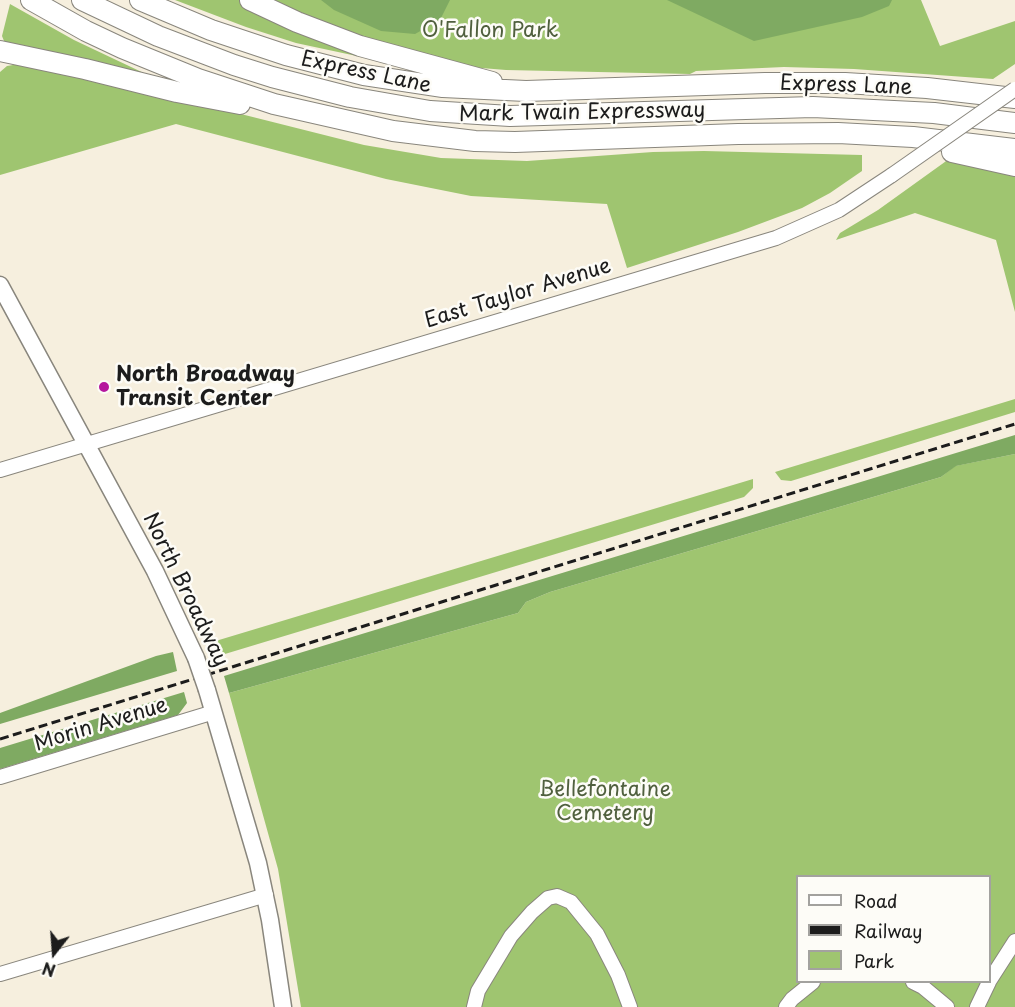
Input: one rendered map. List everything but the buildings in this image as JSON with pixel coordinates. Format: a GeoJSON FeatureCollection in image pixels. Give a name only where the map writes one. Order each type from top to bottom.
{"type":"FeatureCollection","features":[{"type":"Feature","properties":{"kind":"highway","name":"Mark Twain Expressway"},"geometry":{"type":"LineString","coordinates":[[31,0],[86,30],[159,64],[236,92],[314,114],[393,131],[475,141],[515,142],[796,133],[879,135],[1015,149]]}},
{"type":"Feature","properties":{"kind":"highway","name":"Express Lane"},"geometry":{"type":"LineString","coordinates":[[82,0],[158,36],[234,65],[340,95],[430,111],[510,116],[813,107],[934,113],[1015,123]]}},
{"type":"Feature","properties":{"kind":"highway","name":"Mark Twain Expressway"},"geometry":{"type":"LineString","coordinates":[[140,0],[173,15],[249,43],[345,70],[403,82],[443,87],[526,91],[765,83],[845,83],[927,88],[1015,98]]}},
{"type":"Feature","properties":{"kind":"highway"},"geometry":{"type":"LineString","coordinates":[[250,0],[297,22],[360,46],[526,91]]}},
{"type":"Feature","properties":{"kind":"highway"},"geometry":{"type":"LineString","coordinates":[[0,51],[177,92],[314,114]]}},
{"type":"Feature","properties":{"kind":"highway"},"geometry":{"type":"LineString","coordinates":[[879,135],[1015,166]]}},
{"type":"Feature","properties":{"kind":"main road","name":"North Broadway"},"geometry":{"type":"LineString","coordinates":[[0,285],[164,589],[196,658],[243,808],[266,895],[283,1007]]}},
{"type":"Feature","properties":{"kind":"street","name":"East Taylor Avenue"},"geometry":{"type":"LineString","coordinates":[[0,470],[776,238],[839,210],[1015,89]]}},
{"type":"Feature","properties":{"kind":"street","name":"Morin Avenue"},"geometry":{"type":"LineString","coordinates":[[0,777],[214,712]]}},
{"type":"Feature","properties":{"kind":"street"},"geometry":{"type":"LineString","coordinates":[[0,974],[266,895]]}},
{"type":"Feature","properties":{"kind":"street"},"geometry":{"type":"LineString","coordinates":[[474,1007],[478,991],[511,936],[548,898],[557,896],[571,902],[597,934],[618,975],[630,1007]]}},
{"type":"Feature","properties":{"kind":"street"},"geometry":{"type":"LineString","coordinates":[[991,978],[1015,941]]}},
{"type":"Feature","properties":{"kind":"street"},"geometry":{"type":"LineString","coordinates":[[786,1007],[811,983]]}},
{"type":"Feature","properties":{"kind":"street"},"geometry":{"type":"LineString","coordinates":[[916,983],[947,1007]]}},
{"type":"Feature","properties":{"kind":"street"},"geometry":{"type":"LineString","coordinates":[[977,1007],[988,983]]}},
{"type":"Feature","properties":{"kind":"green space"},"geometry":{"type":"Polygon","coordinates":[[[175,0],[240,0],[261,11],[408,67],[296,43],[175,0]]]}},
{"type":"Feature","properties":{"kind":"green space","name":"O'Fallon Park"},"geometry":{"type":"Polygon","coordinates":[[[261,0],[921,0],[940,46],[1015,21],[1015,64],[993,79],[854,69],[784,67],[696,71],[690,74],[506,70],[469,67],[398,51],[261,0]]]}},
{"type":"Feature","properties":{"kind":"green space"},"geometry":{"type":"Polygon","coordinates":[[[321,0],[450,0],[440,20],[415,34],[381,31],[334,10],[321,0]]]}},
{"type":"Feature","properties":{"kind":"green space"},"geometry":{"type":"Polygon","coordinates":[[[667,0],[892,0],[889,6],[862,17],[754,41],[667,0]]]}},
{"type":"Feature","properties":{"kind":"green space"},"geometry":{"type":"Polygon","coordinates":[[[10,4],[74,40],[167,84],[11,46],[4,41],[2,36],[10,4]]]}},
{"type":"Feature","properties":{"kind":"green space"},"geometry":{"type":"Polygon","coordinates":[[[19,64],[221,109],[364,145],[441,158],[527,161],[653,152],[704,151],[862,155],[862,171],[830,193],[802,208],[738,232],[627,268],[607,204],[471,196],[386,179],[176,124],[0,175],[0,72],[7,66],[19,64]]]}},
{"type":"Feature","properties":{"kind":"green space"},"geometry":{"type":"Polygon","coordinates":[[[949,159],[1015,171],[1015,312],[996,240],[915,213],[836,240],[840,233],[878,210],[949,159]]]}},
{"type":"Feature","properties":{"kind":"green space"},"geometry":{"type":"Polygon","coordinates":[[[1015,399],[1015,412],[791,481],[781,480],[775,472],[1015,399]]]}},
{"type":"Feature","properties":{"kind":"green space"},"geometry":{"type":"Polygon","coordinates":[[[1015,435],[1015,454],[956,466],[941,477],[550,592],[526,602],[518,613],[229,693],[224,676],[1015,435]]]}},
{"type":"Feature","properties":{"kind":"green space","name":"Bellefontaine Cemetery"},"geometry":{"type":"Polygon","coordinates":[[[1015,454],[1015,1007],[301,1007],[278,869],[229,693],[518,613],[526,602],[550,592],[941,477],[955,466],[1015,454]]]}},
{"type":"Feature","properties":{"kind":"green space"},"geometry":{"type":"Polygon","coordinates":[[[753,479],[753,488],[744,497],[215,657],[209,643],[753,479]]]}},
{"type":"Feature","properties":{"kind":"green space"},"geometry":{"type":"Polygon","coordinates":[[[173,652],[177,671],[0,724],[0,713],[156,656],[173,652]]]}},
{"type":"Feature","properties":{"kind":"green space"},"geometry":{"type":"Polygon","coordinates":[[[184,692],[187,703],[178,715],[0,769],[0,748],[184,692]]]}},
{"type":"Feature","properties":{"kind":"railway"},"geometry":{"type":"LineString","coordinates":[[0,739],[1015,424]]}},
{"type":"Feature","properties":{"kind":"place","name":"North Broadway Transit Center"},"geometry":{"type":"Point","coordinates":[104,387]}}]}
